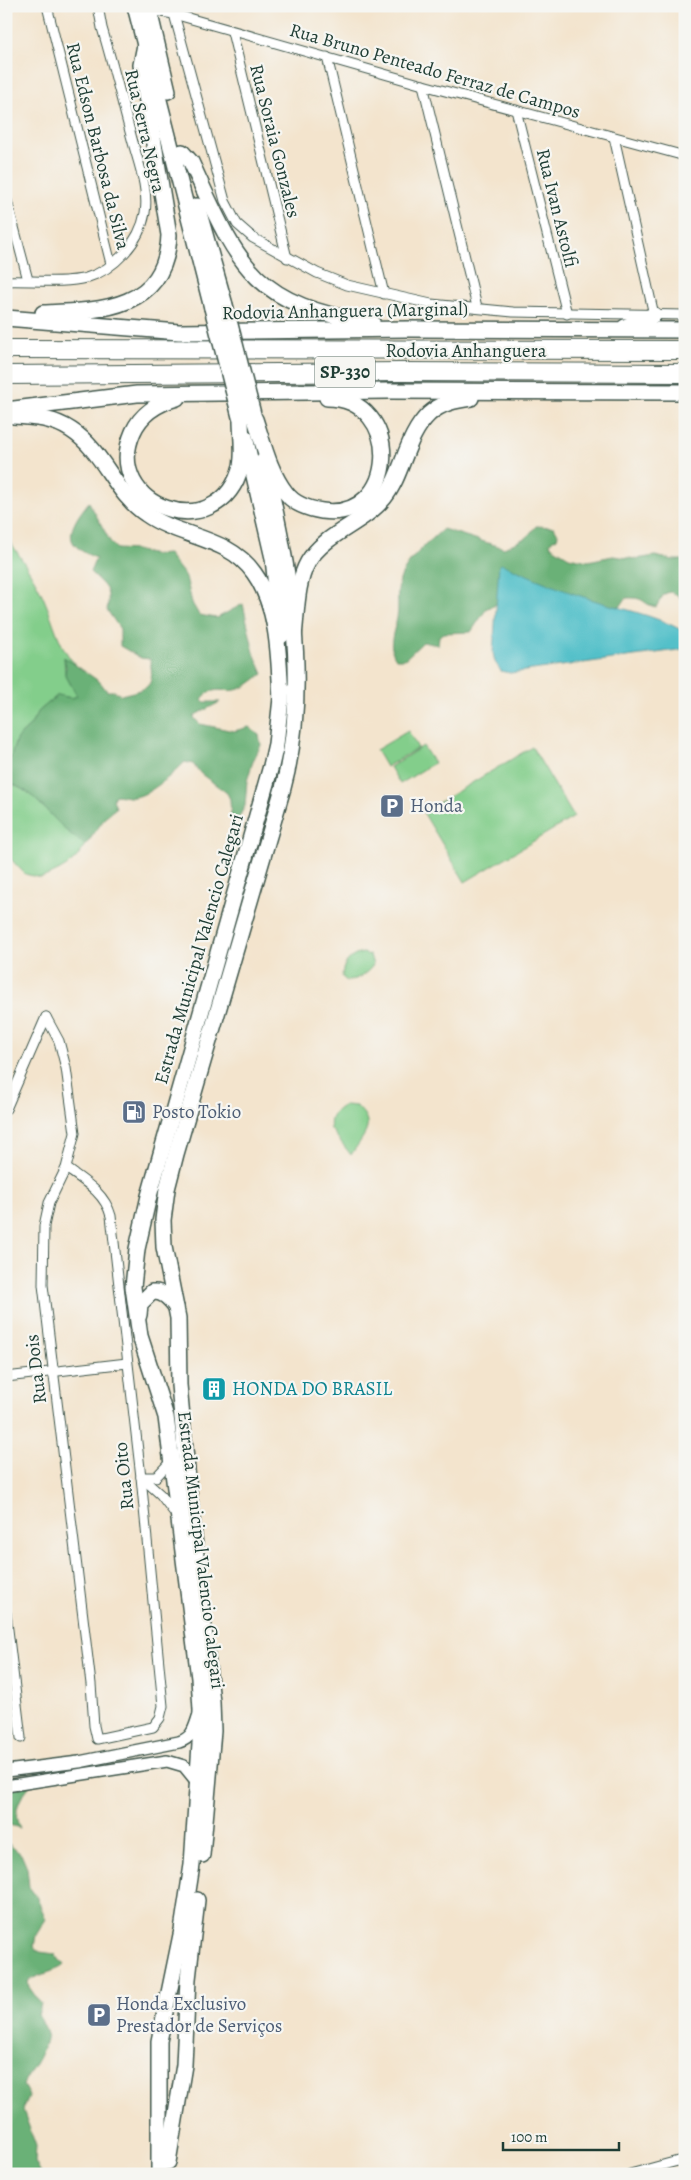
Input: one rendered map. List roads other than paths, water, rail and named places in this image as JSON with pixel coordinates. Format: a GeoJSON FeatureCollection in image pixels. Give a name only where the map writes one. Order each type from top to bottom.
{"type":"FeatureCollection","features":[{"type":"Feature","properties":{"kind":"highway","name":"Rodovia Anhanguera"},"geometry":{"type":"LineString","coordinates":[[6,349],[685,350]]}},
{"type":"Feature","properties":{"kind":"highway","name":"Rodovia Anhanguera"},"geometry":{"type":"LineString","coordinates":[[6,376],[401,372],[685,373]]}},
{"type":"Feature","properties":{"kind":"main road"},"geometry":{"type":"LineString","coordinates":[[144,7],[145,45],[219,306]]}},
{"type":"Feature","properties":{"kind":"main road"},"geometry":{"type":"LineString","coordinates":[[144,7],[182,152],[247,417],[280,485],[297,502],[314,510],[335,511],[354,505],[372,492],[383,467],[384,448],[377,428],[365,413],[353,404],[341,400],[331,398],[288,398],[274,392]]}},
{"type":"Feature","properties":{"kind":"main road"},"geometry":{"type":"LineString","coordinates":[[6,317],[110,308],[123,303],[144,290],[162,265],[168,245],[168,230],[140,65],[145,45]]}},
{"type":"Feature","properties":{"kind":"main road"},"geometry":{"type":"LineString","coordinates":[[182,152],[191,162],[231,246],[250,271],[264,284],[294,303],[312,310],[408,329]]}},
{"type":"Feature","properties":{"kind":"main road"},"geometry":{"type":"LineString","coordinates":[[621,330],[654,315]]}},
{"type":"Feature","properties":{"kind":"main road","name":"Rodovia Anhanguera (Marginal)"},"geometry":{"type":"LineString","coordinates":[[6,317],[179,332],[408,329],[685,330]]}},
{"type":"Feature","properties":{"kind":"main road"},"geometry":{"type":"LineString","coordinates":[[294,636],[299,587],[307,563],[320,548],[364,517],[385,497],[393,483],[411,439],[424,419],[447,403],[513,392]]}},
{"type":"Feature","properties":{"kind":"main road"},"geometry":{"type":"LineString","coordinates":[[6,410],[137,394],[685,392]]}},
{"type":"Feature","properties":{"kind":"main road"},"geometry":{"type":"LineString","coordinates":[[213,393],[166,401],[141,420],[130,439],[128,461],[134,483],[141,492],[158,506],[180,512],[192,512],[212,505],[228,491],[241,465],[247,417]]}},
{"type":"Feature","properties":{"kind":"main road"},"geometry":{"type":"LineString","coordinates":[[6,416],[41,418],[72,431],[95,452],[138,509],[156,520],[220,545],[245,562],[260,581],[271,612],[280,667],[281,701]]}},
{"type":"Feature","properties":{"kind":"main road","name":"Estrada Municipal Valencio Calegari"},"geometry":{"type":"LineString","coordinates":[[167,2174],[183,2076],[188,1980],[208,1805],[213,1731],[209,1667],[192,1529],[180,1392],[176,1306],[164,1247],[164,1220],[167,1189],[194,1088],[291,759],[296,730],[294,636],[280,530],[247,417]]}},
{"type":"Feature","properties":{"kind":"main road","name":"Estrada Municipal Valencio Calegari"},"geometry":{"type":"LineString","coordinates":[[159,2174],[159,2041],[177,1954],[192,1865],[201,1710],[199,1678],[166,1417],[147,1362],[133,1287],[137,1248],[148,1196],[256,824],[273,759],[281,701],[283,672],[277,582],[247,417]]}},
{"type":"Feature","properties":{"kind":"main road"},"geometry":{"type":"LineString","coordinates":[[138,1321],[140,1304],[152,1292],[165,1294],[176,1306]]}},
{"type":"Feature","properties":{"kind":"main road"},"geometry":{"type":"LineString","coordinates":[[159,2041],[161,2053],[169,2061],[174,2061],[179,2057],[186,2043]]}},
{"type":"Feature","properties":{"kind":"street","name":"Rua Edson Barbosa da Silva"},"geometry":{"type":"LineString","coordinates":[[47,6],[111,264]]}},
{"type":"Feature","properties":{"kind":"street","name":"Rua Serra Negra"},"geometry":{"type":"LineString","coordinates":[[6,281],[80,280],[96,275],[127,252],[134,241],[145,213],[146,204],[142,177],[102,28],[98,6]]}},
{"type":"Feature","properties":{"kind":"street","name":"Rua Bruno Penteado Ferraz de Campos"},"geometry":{"type":"LineString","coordinates":[[144,7],[685,156]]}},
{"type":"Feature","properties":{"kind":"street"},"geometry":{"type":"LineString","coordinates":[[174,14],[225,201],[238,224],[260,243],[317,273],[347,285],[431,304],[477,307],[512,312],[685,314]]}},
{"type":"Feature","properties":{"kind":"street","name":"Rua Soraia Gonzales"},"geometry":{"type":"LineString","coordinates":[[232,32],[287,258]]}},
{"type":"Feature","properties":{"kind":"street"},"geometry":{"type":"LineString","coordinates":[[327,57],[384,294]]}},
{"type":"Feature","properties":{"kind":"street"},"geometry":{"type":"LineString","coordinates":[[423,85],[477,307]]}},
{"type":"Feature","properties":{"kind":"street","name":"Rua Ivan Astolfi"},"geometry":{"type":"LineString","coordinates":[[516,110],[567,314]]}},
{"type":"Feature","properties":{"kind":"street"},"geometry":{"type":"LineString","coordinates":[[614,137],[654,315]]}},
{"type":"Feature","properties":{"kind":"street"},"geometry":{"type":"LineString","coordinates":[[6,197],[28,280]]}},
{"type":"Feature","properties":{"kind":"street","name":"Rua Dois"},"geometry":{"type":"LineString","coordinates":[[6,1109],[46,1017],[59,1041],[66,1068],[75,1133],[66,1168],[49,1204],[44,1226],[42,1285],[90,1674],[94,1726]]}},
{"type":"Feature","properties":{"kind":"street","name":"Rua Oito"},"geometry":{"type":"LineString","coordinates":[[66,1168],[93,1187],[109,1208],[140,1477],[163,1706],[160,1718],[153,1727],[144,1730],[98,1739],[94,1726]]}},
{"type":"Feature","properties":{"kind":"street"},"geometry":{"type":"LineString","coordinates":[[6,1377],[127,1363]]}},
{"type":"Feature","properties":{"kind":"street"},"geometry":{"type":"LineString","coordinates":[[140,1477],[156,1477],[172,1460]]}},
{"type":"Feature","properties":{"kind":"street"},"geometry":{"type":"LineString","coordinates":[[140,1477],[161,1495],[179,1519]]}},
{"type":"Feature","properties":{"kind":"street"},"geometry":{"type":"LineString","coordinates":[[6,1612],[21,1738]]}},
{"type":"Feature","properties":{"kind":"street"},"geometry":{"type":"LineString","coordinates":[[6,1771],[79,1762],[185,1740],[192,1734],[201,1710]]}},
{"type":"Feature","properties":{"kind":"street"},"geometry":{"type":"LineString","coordinates":[[6,1786],[168,1761],[184,1766],[196,1782]]}},
{"type":"Feature","properties":{"kind":"street"},"geometry":{"type":"LineString","coordinates":[[630,2174],[685,2159]]}},
{"type":"Feature","properties":{"kind":"water"},"geometry":{"type":"Polygon","coordinates":[[[502,564],[565,591],[649,616],[673,626],[685,632],[685,649],[510,673],[501,671],[495,662],[493,653],[499,565],[502,564]]]}},
{"type":"Feature","properties":{"kind":"place","name":"Honda"},"geometry":{"type":"Point","coordinates":[392,806]}},
{"type":"Feature","properties":{"kind":"place","name":"Posto Tokio"},"geometry":{"type":"Point","coordinates":[134,1112]}},
{"type":"Feature","properties":{"kind":"place","name":"HONDA DO BRASIL"},"geometry":{"type":"Point","coordinates":[214,1389]}},
{"type":"Feature","properties":{"kind":"place","name":"Honda Exclusivo Prestador de Serviços"},"geometry":{"type":"Point","coordinates":[99,2015]}}]}
